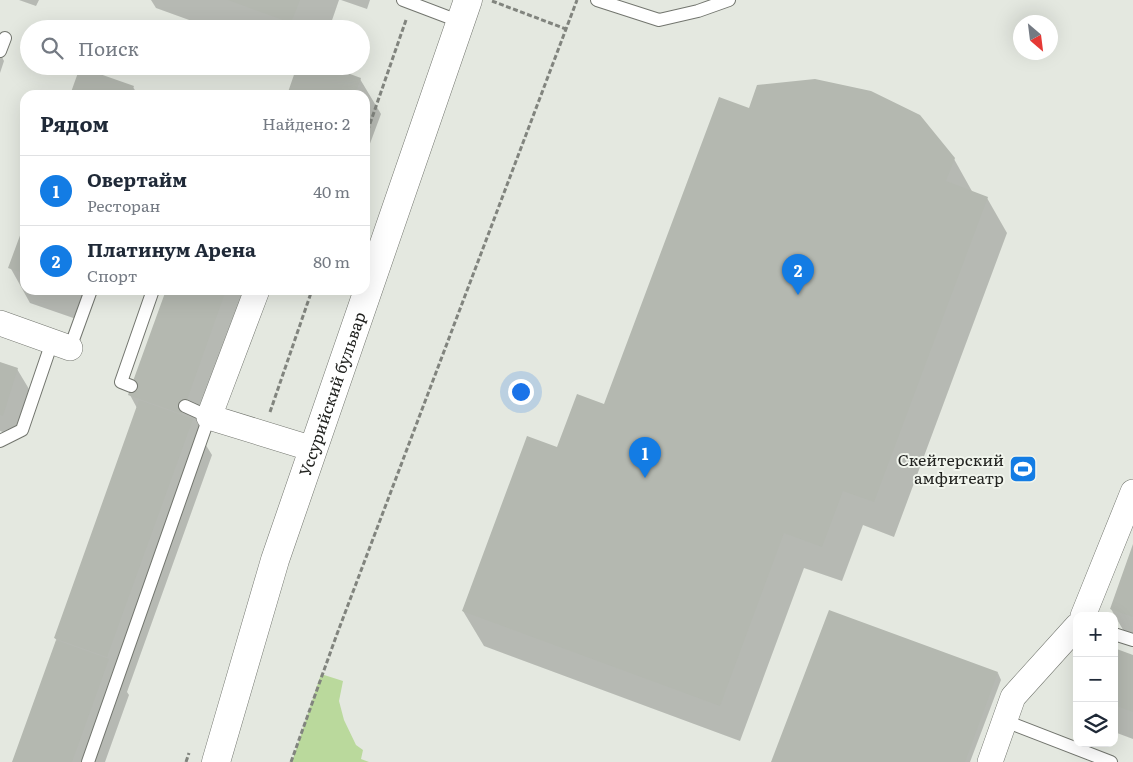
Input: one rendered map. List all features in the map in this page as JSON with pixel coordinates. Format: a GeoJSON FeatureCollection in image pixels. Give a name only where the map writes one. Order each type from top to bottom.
{"type":"FeatureCollection","features":[{"type":"Feature","properties":{"kind":"street","name":"Уссурийский бульвар"},"geometry":{"type":"LineString","coordinates":[[370,285],[465,11]]}},
{"type":"Feature","properties":{"kind":"street"},"geometry":{"type":"LineString","coordinates":[[255,295],[209,418],[313,449]]}},
{"type":"Feature","properties":{"kind":"street","name":"Уссурийский бульвар"},"geometry":{"type":"LineString","coordinates":[[216,762],[260,609],[366,295]]}},
{"type":"Feature","properties":{"kind":"street"},"geometry":{"type":"LineString","coordinates":[[0,323],[61,345]]}},
{"type":"Feature","properties":{"kind":"street"},"geometry":{"type":"LineString","coordinates":[[1085,612],[1133,492]]}},
{"type":"Feature","properties":{"kind":"street"},"geometry":{"type":"LineString","coordinates":[[990,762],[1014,696],[1073,630]]}},
{"type":"Feature","properties":{"kind":"lane"},"geometry":{"type":"LineString","coordinates":[[596,0],[659,20],[690,13],[729,0]]}},
{"type":"Feature","properties":{"kind":"lane"},"geometry":{"type":"LineString","coordinates":[[407,2],[465,11]]}},
{"type":"Feature","properties":{"kind":"lane"},"geometry":{"type":"LineString","coordinates":[[0,52],[5,38]]}},
{"type":"Feature","properties":{"kind":"lane"},"geometry":{"type":"LineString","coordinates":[[0,441],[22,430],[61,345],[88,295]]}},
{"type":"Feature","properties":{"kind":"lane"},"geometry":{"type":"LineString","coordinates":[[132,386],[121,382],[151,295]]}},
{"type":"Feature","properties":{"kind":"lane"},"geometry":{"type":"LineString","coordinates":[[88,762],[209,418],[185,406]]}},
{"type":"Feature","properties":{"kind":"lane"},"geometry":{"type":"LineString","coordinates":[[1118,635],[1133,640]]}},
{"type":"Feature","properties":{"kind":"lane"},"geometry":{"type":"LineString","coordinates":[[1005,721],[1111,762]]}},
{"type":"Feature","properties":{"kind":"path"},"geometry":{"type":"LineString","coordinates":[[490,0],[566,29]]}},
{"type":"Feature","properties":{"kind":"path"},"geometry":{"type":"LineString","coordinates":[[291,762],[337,634],[577,0]]}},
{"type":"Feature","properties":{"kind":"path"},"geometry":{"type":"LineString","coordinates":[[370,122],[407,2]]}},
{"type":"Feature","properties":{"kind":"path"},"geometry":{"type":"LineString","coordinates":[[263,434],[310,295]]}},
{"type":"Feature","properties":{"kind":"green space"},"geometry":{"type":"Polygon","coordinates":[[[321,674],[343,681],[339,701],[344,720],[356,745],[363,750],[361,759],[369,762],[292,762],[321,674]]]}},
{"type":"Feature","properties":{"kind":"building"},"geometry":{"type":"Polygon","coordinates":[[[228,0],[300,0],[292,20],[283,20],[228,0]]]}},
{"type":"Feature","properties":{"kind":"building"},"geometry":{"type":"Polygon","coordinates":[[[77,75],[103,75],[134,86],[132,90],[72,90],[77,75]]]}},
{"type":"Feature","properties":{"kind":"building"},"geometry":{"type":"Polygon","coordinates":[[[294,75],[353,75],[361,78],[357,90],[289,90],[294,75]]]}},
{"type":"Feature","properties":{"kind":"building"},"geometry":{"type":"Polygon","coordinates":[[[815,79],[871,91],[920,115],[955,158],[946,181],[988,197],[874,502],[843,491],[822,547],[784,533],[720,706],[462,611],[527,436],[557,447],[577,394],[604,404],[719,97],[749,108],[757,85],[815,79]]]}},
{"type":"Feature","properties":{"kind":"building"},"geometry":{"type":"Polygon","coordinates":[[[20,236],[20,272],[8,268],[20,236]]]}},
{"type":"Feature","properties":{"kind":"building"},"geometry":{"type":"Polygon","coordinates":[[[164,295],[224,295],[182,414],[128,395],[164,295]]]}},
{"type":"Feature","properties":{"kind":"building"},"geometry":{"type":"Polygon","coordinates":[[[0,362],[18,368],[3,416],[0,415],[0,362]]]}},
{"type":"Feature","properties":{"kind":"building"},"geometry":{"type":"Polygon","coordinates":[[[139,400],[193,419],[107,657],[54,638],[139,400]]]}},
{"type":"Feature","properties":{"kind":"building"},"geometry":{"type":"Polygon","coordinates":[[[1133,544],[1133,617],[1110,609],[1133,544]]]}},
{"type":"Feature","properties":{"kind":"building"},"geometry":{"type":"Polygon","coordinates":[[[829,610],[998,672],[965,762],[771,762],[829,610]]]}},
{"type":"Feature","properties":{"kind":"building"},"geometry":{"type":"Polygon","coordinates":[[[56,640],[109,659],[72,762],[12,762],[56,640]]]}},
{"type":"Feature","properties":{"kind":"building"},"geometry":{"type":"Polygon","coordinates":[[[1118,649],[1133,655],[1133,712],[1118,706],[1118,649]]]}},
{"type":"Feature","properties":{"kind":"place","name":"Платинум Арена"},"geometry":{"type":"Point","coordinates":[798,295]}},
{"type":"Feature","properties":{"kind":"place","name":"Скейтерский амфитеатр"},"geometry":{"type":"Point","coordinates":[1023,469]}},
{"type":"Feature","properties":{"kind":"place","name":"Овертайм"},"geometry":{"type":"Point","coordinates":[645,478]}}]}
